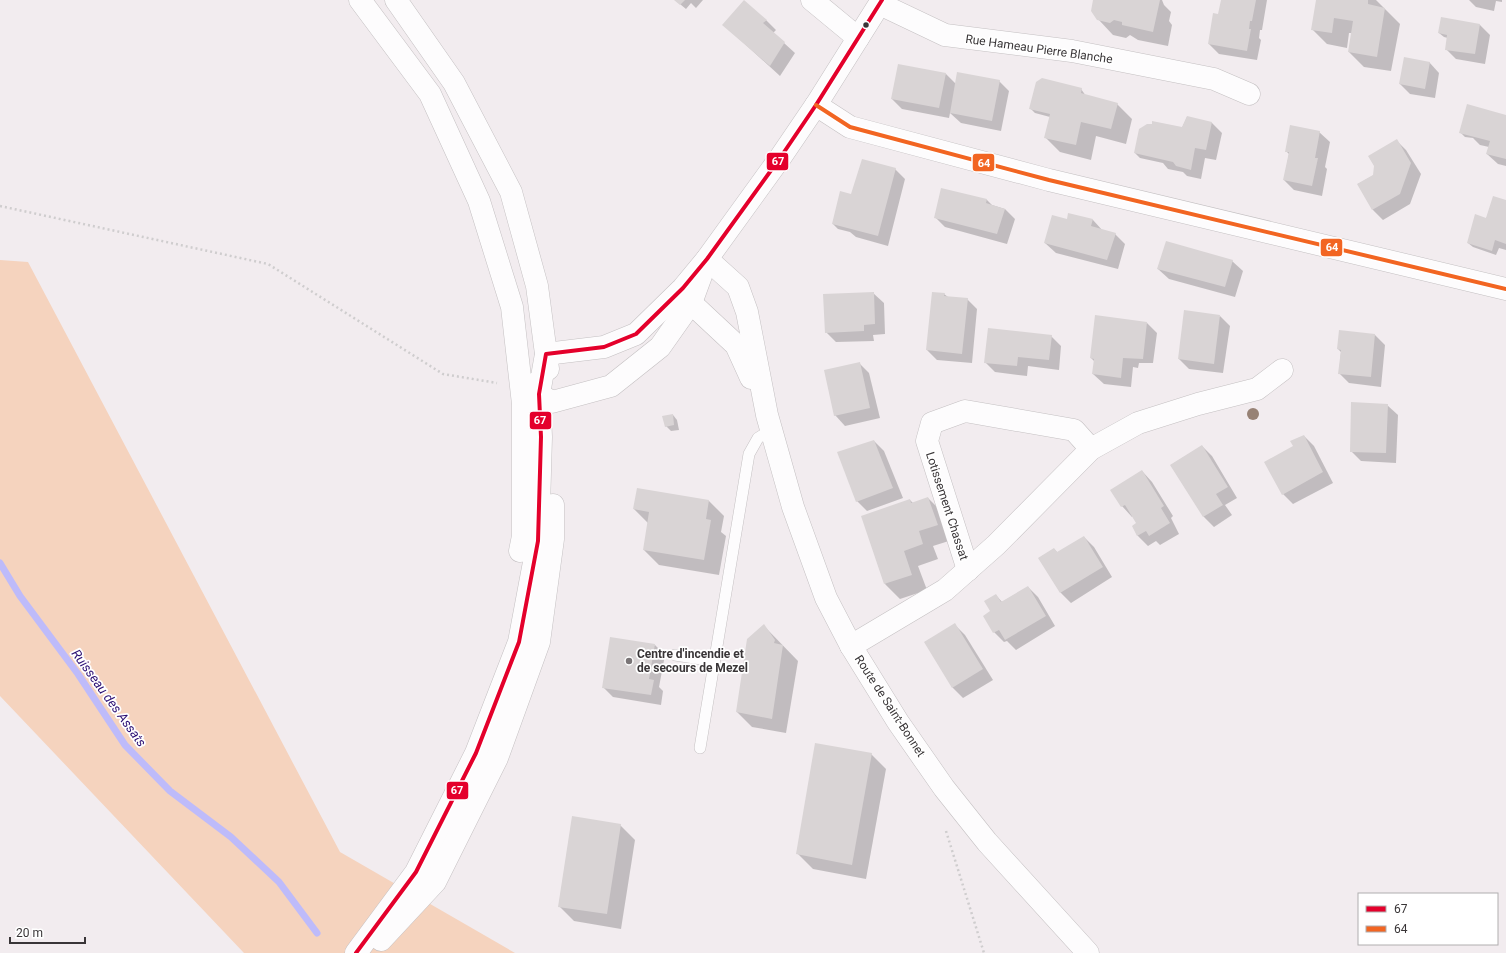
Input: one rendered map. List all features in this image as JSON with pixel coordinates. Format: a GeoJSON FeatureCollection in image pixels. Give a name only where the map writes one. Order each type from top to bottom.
{"type":"FeatureCollection","features":[{"type":"Feature","properties":{"kind":"street"},"geometry":{"type":"LineString","coordinates":[[360,0],[430,94],[479,201],[538,394],[553,539],[539,642],[497,758],[435,882],[369,953]]}},
{"type":"Feature","properties":{"kind":"street"},"geometry":{"type":"LineString","coordinates":[[396,0],[454,83],[511,192],[537,286],[546,354],[538,394]]}},
{"type":"Feature","properties":{"kind":"street"},"geometry":{"type":"LineString","coordinates":[[812,0],[858,38]]}},
{"type":"Feature","properties":{"kind":"street"},"geometry":{"type":"LineString","coordinates":[[356,953],[416,872],[476,753],[506,640],[523,536],[523,404],[538,394],[611,386],[660,347],[707,259],[816,105],[881,2]]}},
{"type":"Feature","properties":{"kind":"street","name":"Rue Hameau Pierre Blanche"},"geometry":{"type":"LineString","coordinates":[[881,2],[945,35],[1072,51],[1214,79],[1249,94]]}},
{"type":"Feature","properties":{"kind":"street"},"geometry":{"type":"LineString","coordinates":[[816,105],[850,126],[1041,178],[1506,289]]}},
{"type":"Feature","properties":{"kind":"street","name":"Route de Saint-Bonnet"},"geometry":{"type":"LineString","coordinates":[[707,259],[738,287],[747,312],[769,423],[793,507],[826,598],[851,646],[898,722],[944,788],[987,842],[1088,953]]}},
{"type":"Feature","properties":{"kind":"street"},"geometry":{"type":"LineString","coordinates":[[546,354],[604,347],[636,334],[687,296]]}},
{"type":"Feature","properties":{"kind":"street","name":"Route de Saint-Bonnet"},"geometry":{"type":"LineString","coordinates":[[687,296],[736,345],[769,423]]}},
{"type":"Feature","properties":{"kind":"street","name":"Lotissement Chassat"},"geometry":{"type":"LineString","coordinates":[[851,646],[945,590],[996,545],[1091,449],[1138,423],[1198,404],[1257,389],[1282,370]]}},
{"type":"Feature","properties":{"kind":"street","name":"Lotissement Chassat"},"geometry":{"type":"LineString","coordinates":[[968,570],[927,441],[932,423],[966,411],[1074,430],[1091,449]]}},
{"type":"Feature","properties":{"kind":"lane"},"geometry":{"type":"LineString","coordinates":[[700,748],[749,454],[769,423]]}},
{"type":"Feature","properties":{"kind":"lane"},"geometry":{"type":"LineString","coordinates":[[675,655],[714,661]]}},
{"type":"Feature","properties":{"kind":"path"},"geometry":{"type":"LineString","coordinates":[[0,206],[268,264],[443,374],[538,394]]}},
{"type":"Feature","properties":{"kind":"path"},"geometry":{"type":"LineString","coordinates":[[946,830],[984,953]]}},
{"type":"Feature","properties":{"kind":"shaded area"},"geometry":{"type":"Polygon","coordinates":[[[0,260],[28,262],[340,852],[515,953],[244,953],[0,696],[0,260]]]}},
{"type":"Feature","properties":{"kind":"building"},"geometry":{"type":"Polygon","coordinates":[[[674,0],[685,0],[680,5],[674,0]]]}},
{"type":"Feature","properties":{"kind":"building"},"geometry":{"type":"Polygon","coordinates":[[[744,0],[767,20],[763,23],[785,42],[770,66],[722,25],[744,0]]]}},
{"type":"Feature","properties":{"kind":"building"},"geometry":{"type":"Polygon","coordinates":[[[1093,0],[1160,0],[1153,32],[1122,25],[1122,22],[1114,20],[1110,23],[1097,20],[1091,11],[1093,0]]]}},
{"type":"Feature","properties":{"kind":"building"},"geometry":{"type":"Polygon","coordinates":[[[1221,0],[1256,0],[1252,21],[1250,21],[1249,29],[1251,29],[1247,51],[1208,44],[1213,13],[1218,14],[1221,0]]]}},
{"type":"Feature","properties":{"kind":"building"},"geometry":{"type":"Polygon","coordinates":[[[1316,0],[1368,0],[1368,4],[1385,8],[1377,57],[1348,52],[1353,21],[1334,18],[1332,33],[1311,30],[1316,0]]]}},
{"type":"Feature","properties":{"kind":"building"},"geometry":{"type":"Polygon","coordinates":[[[1441,17],[1480,24],[1475,54],[1445,50],[1447,35],[1438,33],[1441,17]]]}},
{"type":"Feature","properties":{"kind":"building"},"geometry":{"type":"Polygon","coordinates":[[[1404,57],[1430,62],[1425,89],[1399,84],[1404,57]]]}},
{"type":"Feature","properties":{"kind":"building"},"geometry":{"type":"Polygon","coordinates":[[[898,64],[946,73],[939,108],[891,99],[898,64]]]}},
{"type":"Feature","properties":{"kind":"building"},"geometry":{"type":"Polygon","coordinates":[[[957,72],[1000,80],[992,121],[950,113],[957,72]]]}},
{"type":"Feature","properties":{"kind":"building"},"geometry":{"type":"Polygon","coordinates":[[[1042,78],[1082,88],[1081,93],[1118,103],[1111,129],[1081,122],[1076,145],[1044,138],[1050,114],[1029,109],[1036,82],[1042,78]]]}},
{"type":"Feature","properties":{"kind":"building"},"geometry":{"type":"Polygon","coordinates":[[[1467,104],[1506,115],[1506,159],[1486,154],[1490,141],[1459,133],[1467,104]]]}},
{"type":"Feature","properties":{"kind":"building"},"geometry":{"type":"Polygon","coordinates":[[[1187,116],[1212,122],[1206,150],[1195,148],[1191,170],[1176,166],[1173,162],[1134,153],[1139,129],[1147,124],[1152,124],[1152,121],[1182,127],[1187,116]]]}},
{"type":"Feature","properties":{"kind":"building"},"geometry":{"type":"Polygon","coordinates":[[[1290,125],[1320,131],[1315,158],[1318,158],[1312,186],[1283,180],[1289,152],[1285,152],[1290,125]]]}},
{"type":"Feature","properties":{"kind":"building"},"geometry":{"type":"Polygon","coordinates":[[[1397,139],[1411,163],[1400,194],[1372,210],[1357,184],[1373,175],[1374,166],[1368,156],[1397,139]]]}},
{"type":"Feature","properties":{"kind":"building"},"geometry":{"type":"Polygon","coordinates":[[[862,159],[896,168],[878,236],[832,224],[840,191],[851,194],[862,159]]]}},
{"type":"Feature","properties":{"kind":"building"},"geometry":{"type":"Polygon","coordinates":[[[941,188],[987,199],[986,203],[1005,209],[997,234],[934,218],[941,188]]]}},
{"type":"Feature","properties":{"kind":"building"},"geometry":{"type":"Polygon","coordinates":[[[1493,196],[1506,200],[1506,244],[1495,240],[1492,251],[1467,243],[1475,214],[1486,218],[1493,196]]]}},
{"type":"Feature","properties":{"kind":"building"},"geometry":{"type":"Polygon","coordinates":[[[1068,213],[1093,219],[1091,226],[1116,233],[1107,260],[1044,243],[1052,215],[1067,219],[1068,213]]]}},
{"type":"Feature","properties":{"kind":"building"},"geometry":{"type":"Polygon","coordinates":[[[1166,241],[1233,260],[1225,287],[1157,269],[1166,241]]]}},
{"type":"Feature","properties":{"kind":"building"},"geometry":{"type":"Polygon","coordinates":[[[874,292],[875,324],[864,325],[864,331],[825,333],[823,294],[874,292]]]}},
{"type":"Feature","properties":{"kind":"building"},"geometry":{"type":"Polygon","coordinates":[[[932,292],[945,293],[944,296],[968,298],[962,354],[926,350],[932,292]]]}},
{"type":"Feature","properties":{"kind":"building"},"geometry":{"type":"Polygon","coordinates":[[[1184,310],[1220,315],[1214,364],[1178,359],[1184,310]]]}},
{"type":"Feature","properties":{"kind":"building"},"geometry":{"type":"Polygon","coordinates":[[[1095,315],[1147,322],[1143,359],[1123,358],[1121,378],[1092,374],[1094,359],[1090,358],[1095,315]]]}},
{"type":"Feature","properties":{"kind":"building"},"geometry":{"type":"Polygon","coordinates":[[[988,328],[1052,335],[1049,360],[1018,357],[1017,366],[984,363],[988,328]]]}},
{"type":"Feature","properties":{"kind":"building"},"geometry":{"type":"Polygon","coordinates":[[[1339,330],[1375,334],[1371,377],[1338,374],[1341,350],[1337,349],[1339,330]]]}},
{"type":"Feature","properties":{"kind":"building"},"geometry":{"type":"Polygon","coordinates":[[[860,362],[870,408],[834,416],[824,370],[860,362]]]}},
{"type":"Feature","properties":{"kind":"building"},"geometry":{"type":"Polygon","coordinates":[[[1351,402],[1388,404],[1386,453],[1350,452],[1351,402]]]}},
{"type":"Feature","properties":{"kind":"building"},"geometry":{"type":"Polygon","coordinates":[[[673,414],[674,425],[665,427],[662,416],[673,414]]]}},
{"type":"Feature","properties":{"kind":"building"},"geometry":{"type":"Polygon","coordinates":[[[1304,435],[1323,472],[1282,495],[1264,462],[1293,446],[1290,441],[1304,435]]]}},
{"type":"Feature","properties":{"kind":"building"},"geometry":{"type":"Polygon","coordinates":[[[874,440],[893,488],[856,502],[837,452],[874,440]]]}},
{"type":"Feature","properties":{"kind":"building"},"geometry":{"type":"Polygon","coordinates":[[[1202,445],[1228,487],[1216,494],[1223,505],[1203,517],[1170,465],[1202,445]]]}},
{"type":"Feature","properties":{"kind":"building"},"geometry":{"type":"Polygon","coordinates":[[[1142,470],[1164,506],[1161,508],[1170,523],[1149,536],[1146,531],[1137,536],[1132,526],[1136,523],[1125,505],[1121,507],[1110,490],[1142,470]]]}},
{"type":"Feature","properties":{"kind":"building"},"geometry":{"type":"Polygon","coordinates":[[[637,488],[709,500],[706,519],[711,520],[704,560],[643,550],[649,512],[633,509],[637,488]]]}},
{"type":"Feature","properties":{"kind":"building"},"geometry":{"type":"Polygon","coordinates":[[[928,497],[938,525],[919,531],[923,544],[904,551],[912,575],[884,584],[861,516],[910,499],[911,503],[928,497]]]}},
{"type":"Feature","properties":{"kind":"building"},"geometry":{"type":"Polygon","coordinates":[[[1084,536],[1103,567],[1060,593],[1038,558],[1054,548],[1057,552],[1084,536]]]}},
{"type":"Feature","properties":{"kind":"building"},"geometry":{"type":"Polygon","coordinates":[[[1028,586],[1046,616],[1005,640],[999,630],[993,633],[983,616],[990,611],[984,601],[996,594],[1001,602],[1028,586]]]}},
{"type":"Feature","properties":{"kind":"building"},"geometry":{"type":"Polygon","coordinates":[[[955,623],[983,669],[952,688],[924,642],[955,623]]]}},
{"type":"Feature","properties":{"kind":"building"},"geometry":{"type":"Polygon","coordinates":[[[764,624],[775,640],[774,643],[783,645],[772,719],[736,712],[747,639],[764,624]]]}},
{"type":"Feature","properties":{"kind":"building","name":"Centre d'incendie et de secours de Mezel"},"geometry":{"type":"Polygon","coordinates":[[[610,637],[655,644],[649,679],[654,680],[651,695],[602,688],[610,637]]]}},
{"type":"Feature","properties":{"kind":"building"},"geometry":{"type":"Polygon","coordinates":[[[815,743],[872,753],[852,865],[796,854],[815,743]]]}},
{"type":"Feature","properties":{"kind":"building"},"geometry":{"type":"Polygon","coordinates":[[[572,816],[621,824],[607,914],[558,907],[572,816]]]}},
{"type":"Feature","properties":{"kind":"waterway","name":"Ruisseau des Assats"},"geometry":{"type":"LineString","coordinates":[[0,563],[20,596],[78,674],[125,745],[170,791],[231,837],[279,882],[317,933]]}},
{"type":"Feature","properties":{"kind":"transit line","name":"67"},"geometry":{"type":"LineString","coordinates":[[356,953],[416,872],[476,753],[519,642],[538,541],[541,437],[539,394],[546,354],[604,347],[636,334],[683,288],[707,259],[780,158],[816,105],[882,0]]}},
{"type":"Feature","properties":{"kind":"transit line","name":"64"},"geometry":{"type":"LineString","coordinates":[[816,105],[850,127],[1049,180],[1506,289]]}},
{"type":"Feature","properties":{"kind":"place","name":"Centre d'incendie et de secours de Mezel"},"geometry":{"type":"Point","coordinates":[629,661]}}]}
